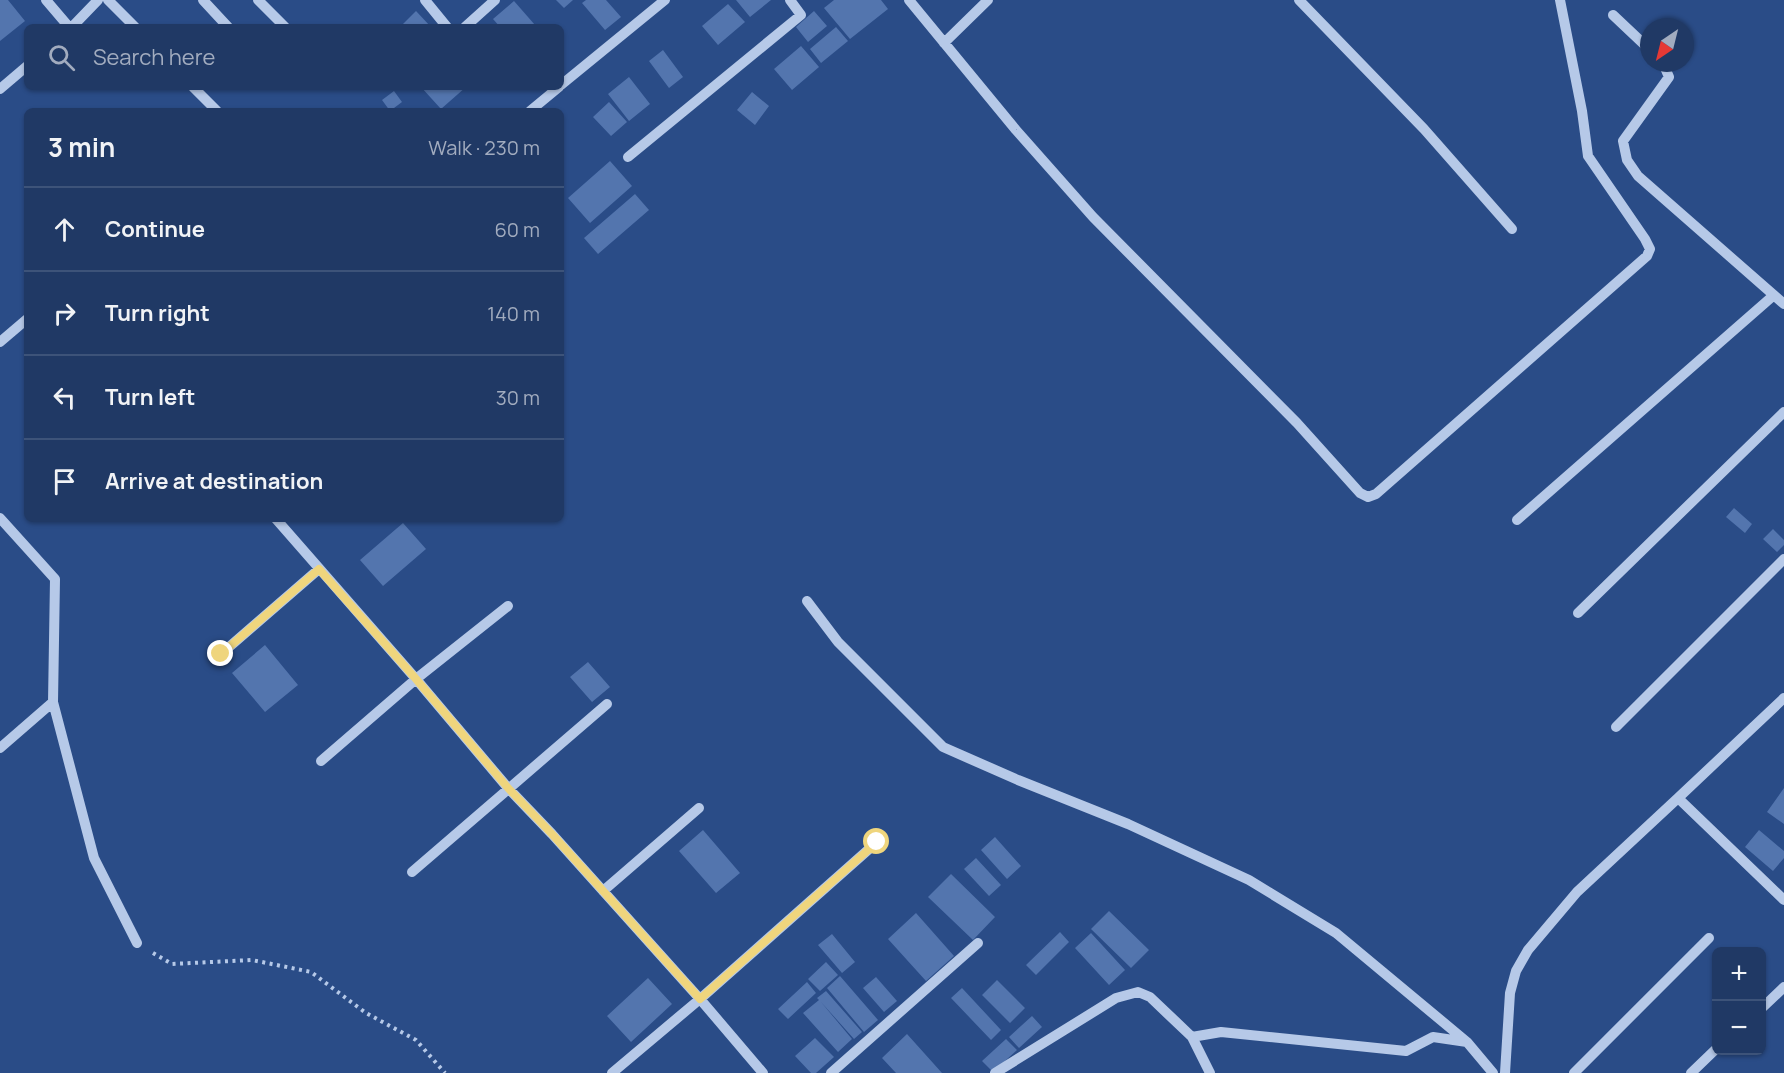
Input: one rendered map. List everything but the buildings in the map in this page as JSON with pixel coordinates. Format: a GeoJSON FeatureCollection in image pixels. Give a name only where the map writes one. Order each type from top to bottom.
{"type":"FeatureCollection","features":[{"type":"Feature","properties":{"kind":"street"},"geometry":{"type":"LineString","coordinates":[[46,0],[68,24]]}},
{"type":"Feature","properties":{"kind":"street"},"geometry":{"type":"LineString","coordinates":[[74,24],[98,0]]}},
{"type":"Feature","properties":{"kind":"street"},"geometry":{"type":"LineString","coordinates":[[108,0],[132,24]]}},
{"type":"Feature","properties":{"kind":"street"},"geometry":{"type":"LineString","coordinates":[[203,0],[225,24]]}},
{"type":"Feature","properties":{"kind":"street"},"geometry":{"type":"LineString","coordinates":[[258,0],[282,24]]}},
{"type":"Feature","properties":{"kind":"street"},"geometry":{"type":"LineString","coordinates":[[425,0],[445,24]]}},
{"type":"Feature","properties":{"kind":"street"},"geometry":{"type":"LineString","coordinates":[[468,24],[495,0]]}},
{"type":"Feature","properties":{"kind":"street"},"geometry":{"type":"LineString","coordinates":[[564,83],[665,0]]}},
{"type":"Feature","properties":{"kind":"street"},"geometry":{"type":"LineString","coordinates":[[628,157],[801,15],[790,0]]}},
{"type":"Feature","properties":{"kind":"street"},"geometry":{"type":"LineString","coordinates":[[909,0],[1016,130],[1093,217],[1297,423],[1360,493],[1368,497],[1376,494],[1638,264],[1647,256],[1650,249],[1588,156],[1582,111],[1560,0]]}},
{"type":"Feature","properties":{"kind":"street"},"geometry":{"type":"LineString","coordinates":[[944,43],[988,0]]}},
{"type":"Feature","properties":{"kind":"street"},"geometry":{"type":"LineString","coordinates":[[1299,0],[1424,129],[1512,229]]}},
{"type":"Feature","properties":{"kind":"street"},"geometry":{"type":"LineString","coordinates":[[1613,15],[1640,40]]}},
{"type":"Feature","properties":{"kind":"street"},"geometry":{"type":"LineString","coordinates":[[0,89],[24,69]]}},
{"type":"Feature","properties":{"kind":"street"},"geometry":{"type":"LineString","coordinates":[[1667,72],[1669,77],[1623,141],[1627,160],[1638,176],[1784,304]]}},
{"type":"Feature","properties":{"kind":"street"},"geometry":{"type":"LineString","coordinates":[[197,90],[214,108]]}},
{"type":"Feature","properties":{"kind":"street"},"geometry":{"type":"LineString","coordinates":[[534,108],[555,90]]}},
{"type":"Feature","properties":{"kind":"street"},"geometry":{"type":"LineString","coordinates":[[1517,520],[1774,295]]}},
{"type":"Feature","properties":{"kind":"street"},"geometry":{"type":"LineString","coordinates":[[0,342],[24,322]]}},
{"type":"Feature","properties":{"kind":"street"},"geometry":{"type":"LineString","coordinates":[[1578,613],[1784,412]]}},
{"type":"Feature","properties":{"kind":"street"},"geometry":{"type":"LineString","coordinates":[[0,518],[55,579],[53,702],[94,858],[137,943]]}},
{"type":"Feature","properties":{"kind":"street"},"geometry":{"type":"LineString","coordinates":[[279,522],[508,788],[700,999],[763,1073]]}},
{"type":"Feature","properties":{"kind":"street"},"geometry":{"type":"LineString","coordinates":[[1616,727],[1784,559]]}},
{"type":"Feature","properties":{"kind":"street"},"geometry":{"type":"LineString","coordinates":[[221,654],[319,569]]}},
{"type":"Feature","properties":{"kind":"street"},"geometry":{"type":"LineString","coordinates":[[807,601],[838,642],[943,747],[1128,824],[1249,880],[1336,933],[1467,1042],[1493,1073]]}},
{"type":"Feature","properties":{"kind":"street"},"geometry":{"type":"LineString","coordinates":[[321,761],[416,679],[508,606]]}},
{"type":"Feature","properties":{"kind":"street"},"geometry":{"type":"LineString","coordinates":[[1505,1073],[1510,993],[1516,971],[1528,950],[1577,892],[1784,698]]}},
{"type":"Feature","properties":{"kind":"street"},"geometry":{"type":"LineString","coordinates":[[0,748],[53,702]]}},
{"type":"Feature","properties":{"kind":"street"},"geometry":{"type":"LineString","coordinates":[[412,872],[607,704]]}},
{"type":"Feature","properties":{"kind":"street"},"geometry":{"type":"LineString","coordinates":[[1678,798],[1784,900]]}},
{"type":"Feature","properties":{"kind":"street"},"geometry":{"type":"LineString","coordinates":[[603,891],[699,808]]}},
{"type":"Feature","properties":{"kind":"street"},"geometry":{"type":"LineString","coordinates":[[612,1073],[700,999],[877,842]]}},
{"type":"Feature","properties":{"kind":"street"},"geometry":{"type":"LineString","coordinates":[[1574,1073],[1709,938]]}},
{"type":"Feature","properties":{"kind":"street"},"geometry":{"type":"LineString","coordinates":[[831,1073],[978,943]]}},
{"type":"Feature","properties":{"kind":"street"},"geometry":{"type":"LineString","coordinates":[[1766,1003],[1784,987]]}},
{"type":"Feature","properties":{"kind":"street"},"geometry":{"type":"LineString","coordinates":[[995,1073],[1116,998],[1138,992],[1150,997],[1192,1037],[1210,1073]]}},
{"type":"Feature","properties":{"kind":"street"},"geometry":{"type":"LineString","coordinates":[[1192,1037],[1221,1032],[1406,1051],[1433,1037],[1467,1042]]}},
{"type":"Feature","properties":{"kind":"street"},"geometry":{"type":"LineString","coordinates":[[1691,1073],[1712,1053]]}},
{"type":"Feature","properties":{"kind":"path"},"geometry":{"type":"LineString","coordinates":[[137,943],[172,964],[252,960],[311,972],[366,1013],[416,1040],[445,1073]]}},
{"type":"Feature","properties":{"kind":"route"},"geometry":{"type":"LineString","coordinates":[[221,654],[319,569],[508,788],[700,999],[877,842]]}}]}
